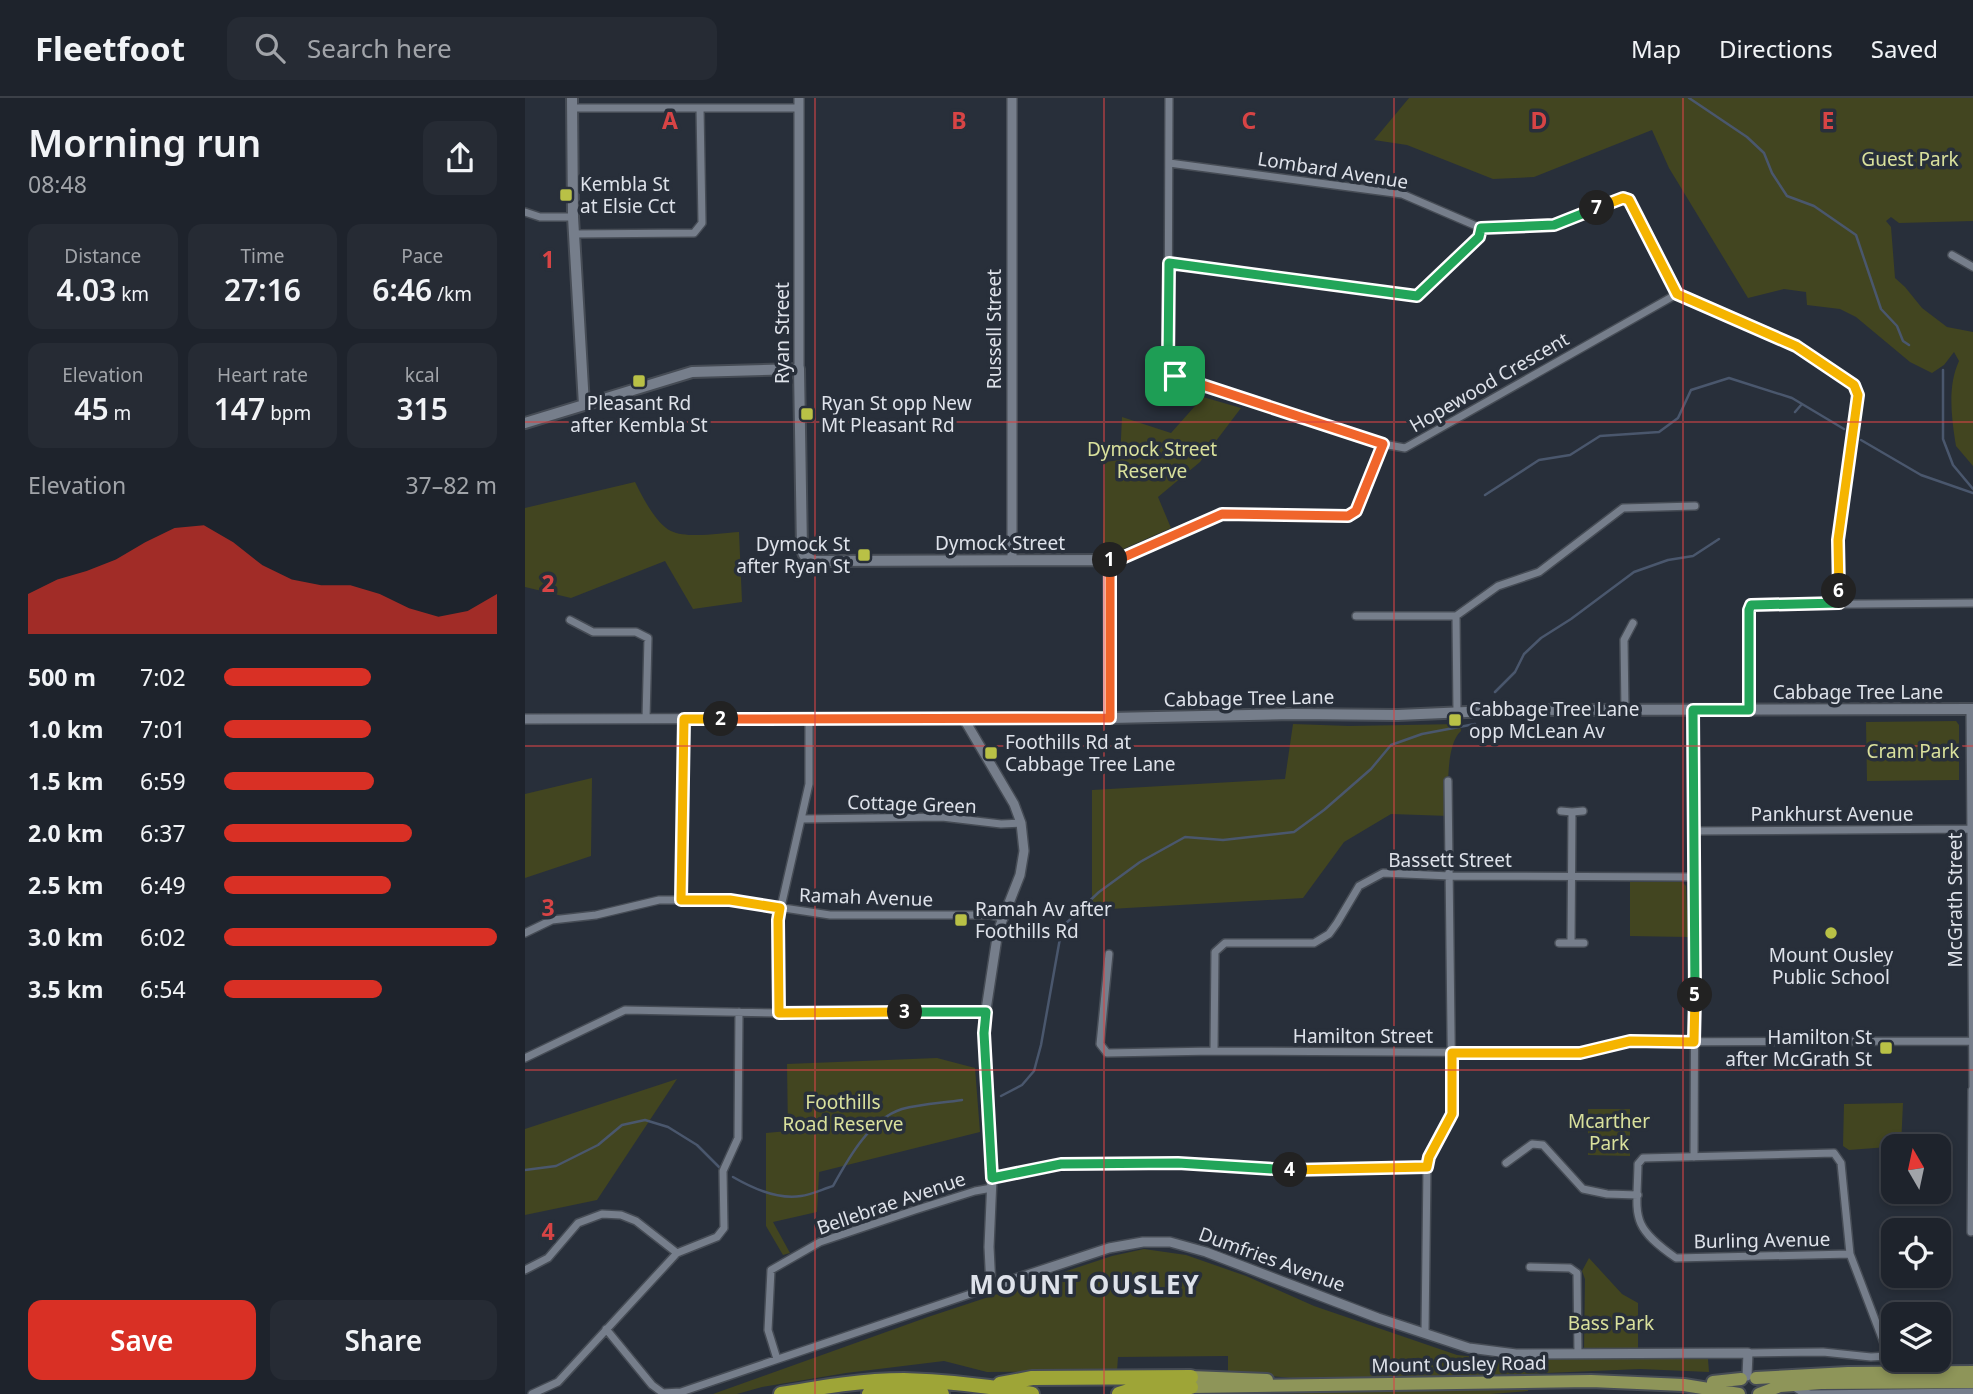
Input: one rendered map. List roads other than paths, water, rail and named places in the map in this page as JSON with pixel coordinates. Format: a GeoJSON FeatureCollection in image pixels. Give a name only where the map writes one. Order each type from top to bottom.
{"type":"FeatureCollection","features":[{"type":"Feature","properties":{"kind":"highway"},"geometry":{"type":"LineString","coordinates":[[988,1386],[1032,1378],[1191,1382]]}},
{"type":"Feature","properties":{"kind":"highway"},"geometry":{"type":"LineString","coordinates":[[781,1394],[874,1381],[923,1381],[988,1386],[1032,1394]]}},
{"type":"Feature","properties":{"kind":"highway"},"geometry":{"type":"LineString","coordinates":[[1119,1394],[1139,1388],[1191,1382]]}},
{"type":"Feature","properties":{"kind":"highway"},"geometry":{"type":"LineString","coordinates":[[1132,1394],[1191,1382]]}},
{"type":"Feature","properties":{"kind":"highway"},"geometry":{"type":"LineString","coordinates":[[869,1394],[942,1394]]}},
{"type":"Feature","properties":{"kind":"main road"},"geometry":{"type":"LineString","coordinates":[[572,103],[573,234],[584,405]]}},
{"type":"Feature","properties":{"kind":"main road"},"geometry":{"type":"LineString","coordinates":[[525,424],[692,372],[799,369]]}},
{"type":"Feature","properties":{"kind":"main road","name":"Ryan Street"},"geometry":{"type":"LineString","coordinates":[[799,369],[802,550],[804,555],[813,561]]}},
{"type":"Feature","properties":{"kind":"main road","name":"Dymock Street"},"geometry":{"type":"LineString","coordinates":[[813,561],[1109,560]]}},
{"type":"Feature","properties":{"kind":"main road"},"geometry":{"type":"LineString","coordinates":[[1109,560],[1110,718]]}},
{"type":"Feature","properties":{"kind":"main road","name":"Cabbage Tree Lane"},"geometry":{"type":"LineString","coordinates":[[1110,718],[1512,710],[1972,709]]}},
{"type":"Feature","properties":{"kind":"main road","name":"Mount Ousley Road"},"geometry":{"type":"LineString","coordinates":[[1191,1382],[1271,1388],[1591,1381],[1650,1377],[1720,1383],[1748,1378],[1895,1372]]}},
{"type":"Feature","properties":{"kind":"main road","name":"Mount Ousley Road"},"geometry":{"type":"LineString","coordinates":[[1951,1372],[1973,1372]]}},
{"type":"Feature","properties":{"kind":"main road"},"geometry":{"type":"LineString","coordinates":[[1739,1394],[1738,1386],[1748,1378],[1760,1386],[1758,1394]]}},
{"type":"Feature","properties":{"kind":"main road","name":"Mount Ousley Road"},"geometry":{"type":"LineString","coordinates":[[1591,1381],[1684,1385],[1739,1394]]}},
{"type":"Feature","properties":{"kind":"main road"},"geometry":{"type":"LineString","coordinates":[[1758,1394],[1774,1387],[1791,1385],[1973,1382]]}},
{"type":"Feature","properties":{"kind":"street","name":"Russell Street"},"geometry":{"type":"LineString","coordinates":[[1012,98],[1012,560]]}},
{"type":"Feature","properties":{"kind":"street","name":"Hopewood Crescent"},"geometry":{"type":"LineString","coordinates":[[1169,98],[1168,365],[1170,372],[1188,380],[1383,444],[1405,448],[1677,294]]}},
{"type":"Feature","properties":{"kind":"street"},"geometry":{"type":"LineString","coordinates":[[572,103],[700,108],[799,103]]}},
{"type":"Feature","properties":{"kind":"street","name":"Ryan Street"},"geometry":{"type":"LineString","coordinates":[[799,103],[799,369]]}},
{"type":"Feature","properties":{"kind":"street"},"geometry":{"type":"LineString","coordinates":[[573,234],[694,233],[702,223],[700,108]]}},
{"type":"Feature","properties":{"kind":"street","name":"Lombard Avenue"},"geometry":{"type":"LineString","coordinates":[[1169,163],[1402,194],[1481,228],[1554,225],[1623,198],[1629,200],[1677,294]]}},
{"type":"Feature","properties":{"kind":"street"},"geometry":{"type":"LineString","coordinates":[[525,212],[540,217],[573,217]]}},
{"type":"Feature","properties":{"kind":"street"},"geometry":{"type":"LineString","coordinates":[[1169,263],[1417,296],[1479,237],[1481,228]]}},
{"type":"Feature","properties":{"kind":"street"},"geometry":{"type":"LineString","coordinates":[[1952,255],[1973,268]]}},
{"type":"Feature","properties":{"kind":"street"},"geometry":{"type":"LineString","coordinates":[[1677,294],[1796,346],[1854,385],[1858,395],[1838,540],[1839,603]]}},
{"type":"Feature","properties":{"kind":"street","name":"Dymock Street"},"geometry":{"type":"LineString","coordinates":[[1109,560],[1122,558],[1222,514],[1348,516],[1356,511],[1383,444]]}},
{"type":"Feature","properties":{"kind":"street"},"geometry":{"type":"LineString","coordinates":[[1356,616],[1456,616],[1498,586],[1539,572],[1623,508],[1695,506]]}},
{"type":"Feature","properties":{"kind":"street"},"geometry":{"type":"LineString","coordinates":[[1749,710],[1750,606],[1753,604],[1973,603]]}},
{"type":"Feature","properties":{"kind":"street"},"geometry":{"type":"LineString","coordinates":[[1456,616],[1457,713]]}},
{"type":"Feature","properties":{"kind":"street"},"geometry":{"type":"LineString","coordinates":[[570,620],[593,632],[636,632],[648,638],[646,719]]}},
{"type":"Feature","properties":{"kind":"street"},"geometry":{"type":"LineString","coordinates":[[1625,710],[1624,640],[1633,623]]}},
{"type":"Feature","properties":{"kind":"street","name":"McGrath Street"},"geometry":{"type":"LineString","coordinates":[[1971,1232],[1972,709]]}},
{"type":"Feature","properties":{"kind":"street"},"geometry":{"type":"LineString","coordinates":[[1693,710],[1693,1157],[1834,1153],[1841,1163],[1850,1254],[1881,1339]]}},
{"type":"Feature","properties":{"kind":"street","name":"Cabbage Tree Lane"},"geometry":{"type":"LineString","coordinates":[[525,719],[1110,718]]}},
{"type":"Feature","properties":{"kind":"street"},"geometry":{"type":"LineString","coordinates":[[681,900],[684,719]]}},
{"type":"Feature","properties":{"kind":"street"},"geometry":{"type":"LineString","coordinates":[[779,1013],[778,920],[810,784],[809,719]]}},
{"type":"Feature","properties":{"kind":"street"},"geometry":{"type":"LineString","coordinates":[[964,719],[1014,804],[1021,823],[1024,851],[1023,864],[998,931],[984,1033],[992,1183],[989,1247],[991,1287]]}},
{"type":"Feature","properties":{"kind":"street"},"geometry":{"type":"LineString","coordinates":[[1425,1333],[1427,1167],[1429,1157],[1452,1114],[1448,781]]}},
{"type":"Feature","properties":{"kind":"street"},"geometry":{"type":"LineString","coordinates":[[1560,811],[1583,811]]}},
{"type":"Feature","properties":{"kind":"street"},"geometry":{"type":"LineString","coordinates":[[1571,943],[1572,811]]}},
{"type":"Feature","properties":{"kind":"street","name":"Cottage Green"},"geometry":{"type":"LineString","coordinates":[[802,819],[942,817],[1001,824],[1021,823]]}},
{"type":"Feature","properties":{"kind":"street","name":"Pankhurst Avenue"},"geometry":{"type":"LineString","coordinates":[[1694,831],[1970,829]]}},
{"type":"Feature","properties":{"kind":"street","name":"Bassett Street"},"geometry":{"type":"LineString","coordinates":[[1214,1051],[1215,952],[1225,943],[1314,943],[1329,934],[1359,886],[1383,873],[1450,876],[1694,877]]}},
{"type":"Feature","properties":{"kind":"street","name":"Ramah Avenue"},"geometry":{"type":"LineString","coordinates":[[525,933],[552,920],[596,915],[659,900],[730,900],[830,915],[990,915],[1002,918]]}},
{"type":"Feature","properties":{"kind":"street"},"geometry":{"type":"LineString","coordinates":[[1559,943],[1584,943]]}},
{"type":"Feature","properties":{"kind":"street","name":"Hamilton Street"},"geometry":{"type":"LineString","coordinates":[[1109,954],[1100,1044],[1107,1053],[1580,1053],[1630,1041],[1971,1041]]}},
{"type":"Feature","properties":{"kind":"street"},"geometry":{"type":"LineString","coordinates":[[525,1058],[625,1010],[779,1013],[986,1012]]}},
{"type":"Feature","properties":{"kind":"street"},"geometry":{"type":"LineString","coordinates":[[532,1394],[558,1382],[677,1253],[717,1237],[724,1228],[723,1171],[739,1138],[739,1012]]}},
{"type":"Feature","properties":{"kind":"street"},"geometry":{"type":"LineString","coordinates":[[1506,1163],[1532,1144],[1543,1145],[1583,1189],[1607,1194],[1638,1195]]}},
{"type":"Feature","properties":{"kind":"street","name":"Burling Avenue"},"geometry":{"type":"LineString","coordinates":[[1693,1157],[1643,1158],[1638,1164],[1638,1222],[1654,1243],[1676,1258],[1850,1254]]}},
{"type":"Feature","properties":{"kind":"street"},"geometry":{"type":"LineString","coordinates":[[992,1183],[1061,1164],[1178,1163],[1257,1169],[1327,1170],[1427,1167]]}},
{"type":"Feature","properties":{"kind":"street","name":"Bellebrae Avenue"},"geometry":{"type":"LineString","coordinates":[[777,1359],[768,1330],[771,1270],[820,1242],[992,1183]]}},
{"type":"Feature","properties":{"kind":"street"},"geometry":{"type":"LineString","coordinates":[[525,1270],[548,1258],[578,1223],[601,1214],[621,1214],[636,1221],[677,1253]]}},
{"type":"Feature","properties":{"kind":"street","name":"Dumfries Avenue"},"geometry":{"type":"LineString","coordinates":[[605,1329],[652,1385],[663,1393],[681,1392],[1109,1248],[1143,1242],[1170,1242],[1206,1252],[1378,1318],[1469,1348],[1516,1354],[1823,1352],[1881,1356]]}},
{"type":"Feature","properties":{"kind":"street"},"geometry":{"type":"LineString","coordinates":[[1529,1267],[1570,1268],[1577,1273],[1578,1354]]}},
{"type":"Feature","properties":{"kind":"street"},"geometry":{"type":"LineString","coordinates":[[1748,1353],[1748,1378]]}},
{"type":"Feature","properties":{"kind":"street"},"geometry":{"type":"LineString","coordinates":[[1791,1385],[1810,1394],[1973,1392]]}},
{"type":"Feature","properties":{"kind":"waterway"},"geometry":{"type":"LineString","coordinates":[[1689,98],[1747,137],[1764,153],[1772,173],[1787,196],[1814,206],[1856,235],[1881,309],[1897,326],[1903,341],[1909,345]]}},
{"type":"Feature","properties":{"kind":"waterway"},"geometry":{"type":"LineString","coordinates":[[1943,370],[1943,439],[1953,465],[1973,489]]}},
{"type":"Feature","properties":{"kind":"waterway"},"geometry":{"type":"LineString","coordinates":[[1485,495],[1539,460],[1570,455],[1600,436],[1659,432],[1678,418],[1691,390],[1729,378],[1792,398],[1844,429]]}},
{"type":"Feature","properties":{"kind":"waterway"},"geometry":{"type":"LineString","coordinates":[[1795,412],[1802,404]]}},
{"type":"Feature","properties":{"kind":"waterway"},"geometry":{"type":"LineString","coordinates":[[1861,440],[1921,475],[1973,493]]}},
{"type":"Feature","properties":{"kind":"waterway"},"geometry":{"type":"LineString","coordinates":[[1495,692],[1515,672],[1524,654],[1541,638],[1634,572],[1668,560],[1693,556],[1719,539]]}},
{"type":"Feature","properties":{"kind":"waterway"},"geometry":{"type":"LineString","coordinates":[[1001,1096],[1022,1085],[1034,1071],[1062,927],[1099,892],[1140,862],[1185,837],[1223,840],[1294,832],[1371,769],[1391,745],[1422,734],[1475,724]]}},
{"type":"Feature","properties":{"kind":"waterway"},"geometry":{"type":"LineString","coordinates":[[733,1177],[774,1195],[792,1197],[813,1193],[833,1186],[861,1141],[890,1114],[909,1107],[962,1100]]}},
{"type":"Feature","properties":{"kind":"waterway"},"geometry":{"type":"LineString","coordinates":[[525,1170],[556,1166],[598,1145],[622,1125],[645,1120],[668,1127],[697,1145],[719,1167]]}},
{"type":"Feature","properties":{"kind":"place","name":"Kembla St at Elsie Cct"},"geometry":{"type":"Point","coordinates":[566,195]}},
{"type":"Feature","properties":{"kind":"place","name":"Pleasant Rd after Kembla St"},"geometry":{"type":"Point","coordinates":[639,381]}},
{"type":"Feature","properties":{"kind":"place","name":"Ryan St opp New Mt Pleasant Rd"},"geometry":{"type":"Point","coordinates":[807,414]}},
{"type":"Feature","properties":{"kind":"place","name":"Dymock St after Ryan St"},"geometry":{"type":"Point","coordinates":[864,555]}},
{"type":"Feature","properties":{"kind":"place","name":"Cabbage Tree Lane opp McLean Av"},"geometry":{"type":"Point","coordinates":[1455,720]}},
{"type":"Feature","properties":{"kind":"place","name":"Foothills Rd at Cabbage Tree Lane"},"geometry":{"type":"Point","coordinates":[991,753]}},
{"type":"Feature","properties":{"kind":"place","name":"Ramah Av after Foothills Rd"},"geometry":{"type":"Point","coordinates":[961,920]}},
{"type":"Feature","properties":{"kind":"place","name":"Mount Ousley Public School"},"geometry":{"type":"Point","coordinates":[1831,933]}},
{"type":"Feature","properties":{"kind":"place","name":"Hamilton St after McGrath St"},"geometry":{"type":"Point","coordinates":[1886,1048]}},
{"type":"Feature","properties":{"kind":"district","name":"MOUNT OUSLEY"},"geometry":{"type":"Point","coordinates":[1085,1284]}},
{"type":"Feature","properties":{"kind":"park label","name":"Guest Park"},"geometry":{"type":"Point","coordinates":[1910,159]}},
{"type":"Feature","properties":{"kind":"park label","name":"Dymock Street Reserve"},"geometry":{"type":"Point","coordinates":[1152,460]}},
{"type":"Feature","properties":{"kind":"park label","name":"Cram Park"},"geometry":{"type":"Point","coordinates":[1913,751]}},
{"type":"Feature","properties":{"kind":"park label","name":"Foothills Road Reserve"},"geometry":{"type":"Point","coordinates":[843,1113]}},
{"type":"Feature","properties":{"kind":"park label","name":"Mcarther Park"},"geometry":{"type":"Point","coordinates":[1609,1132]}},
{"type":"Feature","properties":{"kind":"park label","name":"Bass Park"},"geometry":{"type":"Point","coordinates":[1611,1323]}}]}
